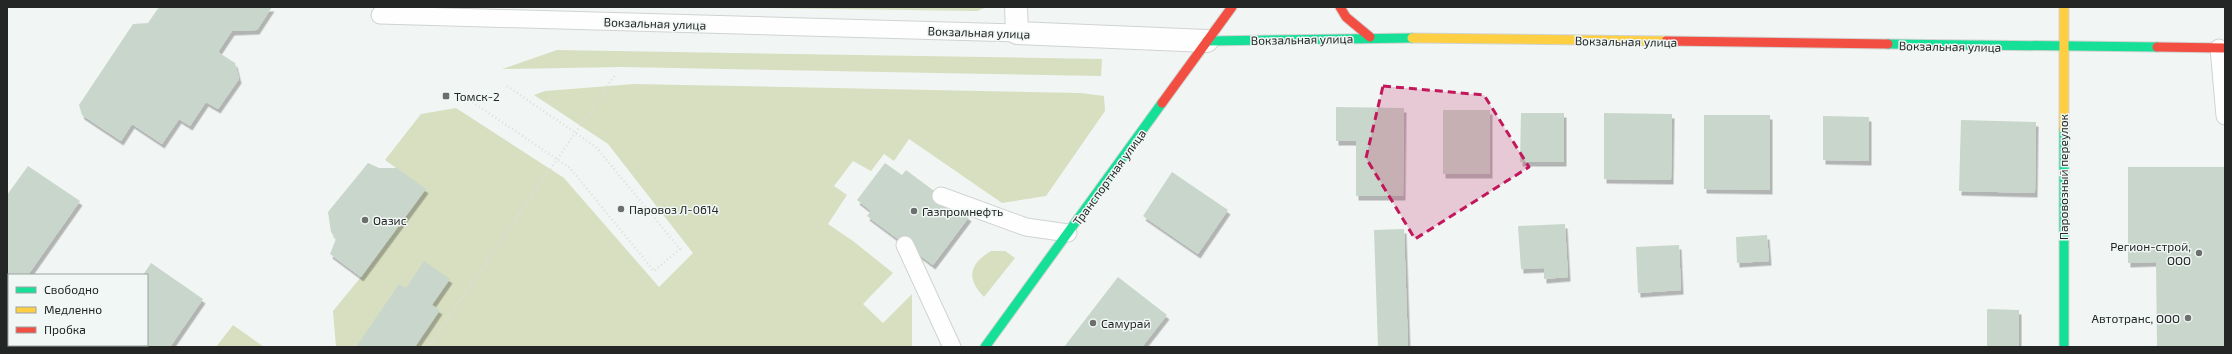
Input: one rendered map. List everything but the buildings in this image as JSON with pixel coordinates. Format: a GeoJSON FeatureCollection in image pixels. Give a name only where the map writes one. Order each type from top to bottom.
{"type":"FeatureCollection","features":[{"type":"Feature","properties":{"kind":"main road","name":"Транспортная улица"},"geometry":{"type":"LineString","coordinates":[[985,347],[1232,7]]}},
{"type":"Feature","properties":{"kind":"main road"},"geometry":{"type":"LineString","coordinates":[[1340,7],[1346,17],[1370,37]]}},
{"type":"Feature","properties":{"kind":"main road","name":"Паровозный переулок"},"geometry":{"type":"LineString","coordinates":[[2064,7],[2064,347]]}},
{"type":"Feature","properties":{"kind":"main road","name":"Вокзальная улица"},"geometry":{"type":"LineString","coordinates":[[1207,41],[1370,37],[2222,48]]}},
{"type":"Feature","properties":{"kind":"street"},"geometry":{"type":"LineString","coordinates":[[1016,7],[1017,32]]}},
{"type":"Feature","properties":{"kind":"street","name":"Вокзальная улица"},"geometry":{"type":"LineString","coordinates":[[1017,32],[1207,41]]}},
{"type":"Feature","properties":{"kind":"lane","name":"Вокзальная улица"},"geometry":{"type":"LineString","coordinates":[[380,15],[1017,32]]}},
{"type":"Feature","properties":{"kind":"lane"},"geometry":{"type":"LineString","coordinates":[[2222,48],[2225,116]]}},
{"type":"Feature","properties":{"kind":"lane"},"geometry":{"type":"LineString","coordinates":[[941,196],[1026,227],[1068,234]]}},
{"type":"Feature","properties":{"kind":"lane"},"geometry":{"type":"LineString","coordinates":[[905,245],[952,347]]}},
{"type":"Feature","properties":{"kind":"path"},"geometry":{"type":"LineString","coordinates":[[428,347],[615,75]]}},
{"type":"Feature","properties":{"kind":"path"},"geometry":{"type":"LineString","coordinates":[[459,93],[570,168],[654,271],[680,249],[596,147],[507,86]]}},
{"type":"Feature","properties":{"kind":"highlighted area"},"geometry":{"type":"Polygon","coordinates":[[[1383,86],[1484,95],[1529,167],[1415,239],[1366,158],[1383,86]]]}},
{"type":"Feature","properties":{"kind":"green space"},"geometry":{"type":"Polygon","coordinates":[[[690,7],[987,7],[977,11],[690,7]]]}},
{"type":"Feature","properties":{"kind":"green space"},"geometry":{"type":"Polygon","coordinates":[[[557,50],[1102,59],[1101,76],[622,67],[502,69],[557,50]]]}},
{"type":"Feature","properties":{"kind":"green space"},"geometry":{"type":"Polygon","coordinates":[[[634,84],[1081,93],[1104,96],[1105,111],[1046,196],[1002,203],[909,139],[894,161],[884,154],[871,171],[853,161],[834,186],[847,195],[828,224],[853,241],[893,273],[863,304],[883,323],[912,294],[912,347],[336,347],[333,311],[361,277],[425,189],[385,160],[421,114],[456,108],[564,178],[659,287],[693,253],[608,144],[534,95],[545,91],[634,84]]]}},
{"type":"Feature","properties":{"kind":"green space"},"geometry":{"type":"Polygon","coordinates":[[[991,251],[1005,251],[1015,258],[984,297],[974,284],[972,272],[978,261],[991,251]]]}},
{"type":"Feature","properties":{"kind":"green space"},"geometry":{"type":"Polygon","coordinates":[[[233,325],[264,347],[216,347],[233,325]]]}},
{"type":"Feature","properties":{"kind":"traffic: fast"},"geometry":{"type":"LineString","coordinates":[[1207,41],[1412,38]]}},
{"type":"Feature","properties":{"kind":"traffic: fast"},"geometry":{"type":"LineString","coordinates":[[1888,44],[2157,47]]}},
{"type":"Feature","properties":{"kind":"traffic: fast"},"geometry":{"type":"LineString","coordinates":[[985,347],[1162,103]]}},
{"type":"Feature","properties":{"kind":"traffic: fast"},"geometry":{"type":"LineString","coordinates":[[2064,129],[2064,347]]}},
{"type":"Feature","properties":{"kind":"traffic: slow"},"geometry":{"type":"LineString","coordinates":[[2064,7],[2064,129]]}},
{"type":"Feature","properties":{"kind":"traffic: slow"},"geometry":{"type":"LineString","coordinates":[[1412,38],[1666,41]]}},
{"type":"Feature","properties":{"kind":"traffic: jam"},"geometry":{"type":"LineString","coordinates":[[1162,103],[1232,7]]}},
{"type":"Feature","properties":{"kind":"traffic: jam"},"geometry":{"type":"LineString","coordinates":[[1340,7],[1346,17],[1370,37]]}},
{"type":"Feature","properties":{"kind":"traffic: jam"},"geometry":{"type":"LineString","coordinates":[[1666,41],[1888,44]]}},
{"type":"Feature","properties":{"kind":"traffic: jam"},"geometry":{"type":"LineString","coordinates":[[2157,47],[2225,48]]}},
{"type":"Feature","properties":{"kind":"place","name":"Томск-2"},"geometry":{"type":"Point","coordinates":[446,96]}},
{"type":"Feature","properties":{"kind":"place","name":"Паровоз Л-0614"},"geometry":{"type":"Point","coordinates":[621,209]}},
{"type":"Feature","properties":{"kind":"place","name":"Газпромнефть"},"geometry":{"type":"Point","coordinates":[914,211]}},
{"type":"Feature","properties":{"kind":"place","name":"Оазис"},"geometry":{"type":"Point","coordinates":[365,220]}},
{"type":"Feature","properties":{"kind":"place","name":"Регион-строй, ООО"},"geometry":{"type":"Point","coordinates":[2199,253]}},
{"type":"Feature","properties":{"kind":"place","name":"Автотранс, ООО"},"geometry":{"type":"Point","coordinates":[2188,318]}},
{"type":"Feature","properties":{"kind":"place","name":"Самурай"},"geometry":{"type":"Point","coordinates":[1093,323]}}]}
